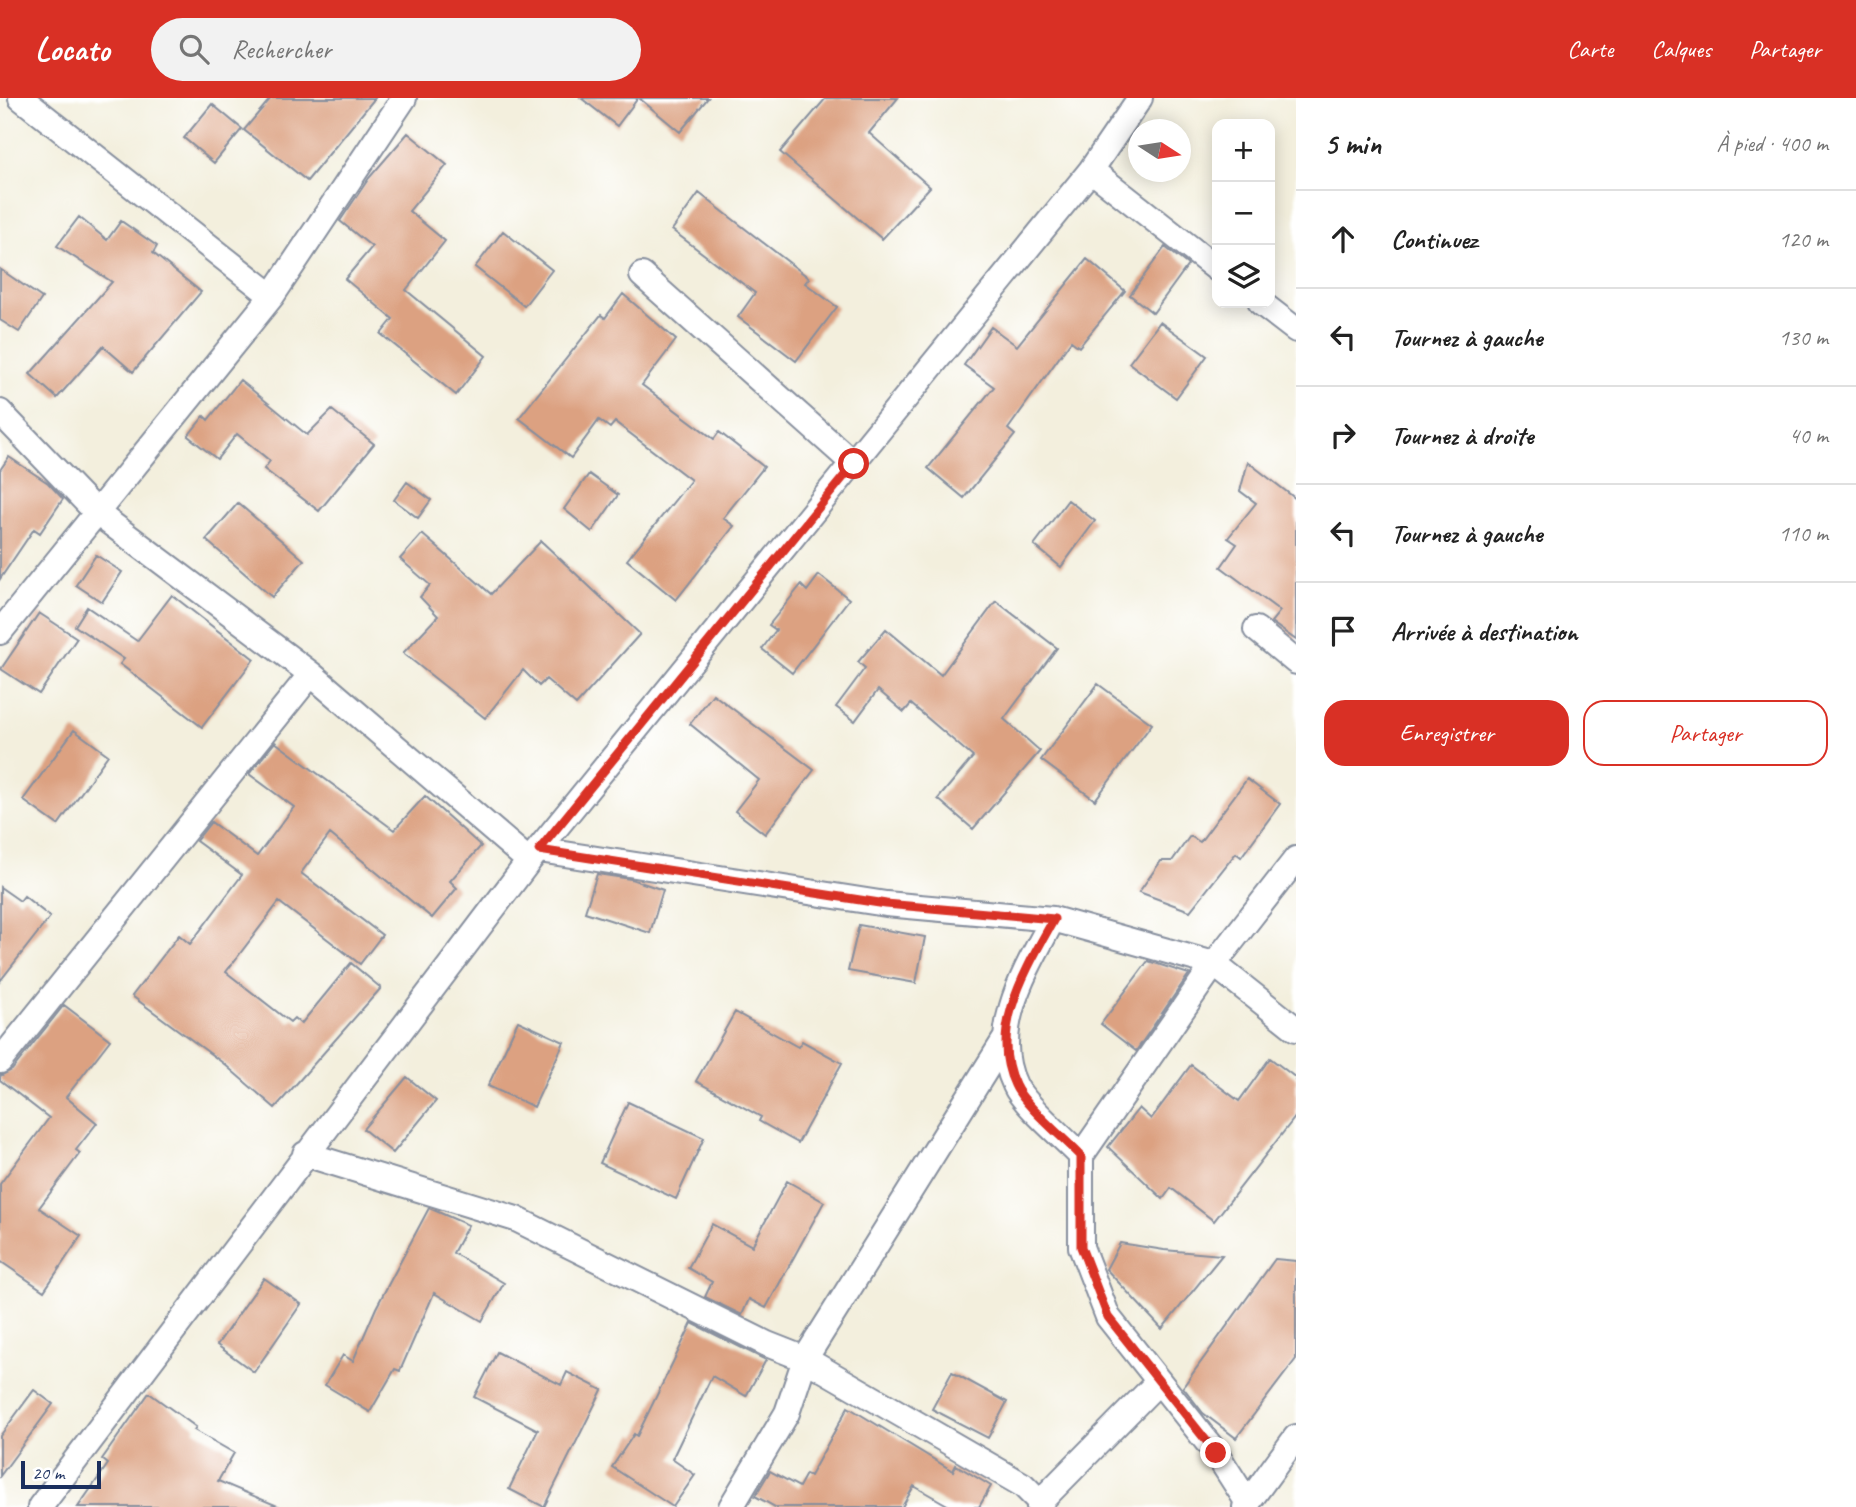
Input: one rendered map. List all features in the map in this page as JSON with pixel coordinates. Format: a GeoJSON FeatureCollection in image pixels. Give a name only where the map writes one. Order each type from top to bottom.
{"type":"FeatureCollection","features":[{"type":"Feature","properties":{"kind":"street"},"geometry":{"type":"LineString","coordinates":[[21,98],[272,296]]}},
{"type":"Feature","properties":{"kind":"street"},"geometry":{"type":"LineString","coordinates":[[0,632],[272,296],[404,98]]}},
{"type":"Feature","properties":{"kind":"street"},"geometry":{"type":"LineString","coordinates":[[40,1507],[305,1154],[534,856],[1091,170],[1140,98]]}},
{"type":"Feature","properties":{"kind":"street"},"geometry":{"type":"LineString","coordinates":[[1091,170],[1212,265]]}},
{"type":"Feature","properties":{"kind":"street"},"geometry":{"type":"LineString","coordinates":[[642,275],[854,464]]}},
{"type":"Feature","properties":{"kind":"street"},"geometry":{"type":"LineString","coordinates":[[1267,308],[1296,330]]}},
{"type":"Feature","properties":{"kind":"street"},"geometry":{"type":"LineString","coordinates":[[0,412],[97,513],[311,674],[534,856],[886,904],[1054,919],[1214,964],[1296,1029]]}},
{"type":"Feature","properties":{"kind":"street"},"geometry":{"type":"LineString","coordinates":[[1256,629],[1296,662]]}},
{"type":"Feature","properties":{"kind":"street"},"geometry":{"type":"LineString","coordinates":[[0,1061],[311,674]]}},
{"type":"Feature","properties":{"kind":"street"},"geometry":{"type":"LineString","coordinates":[[1296,859],[1214,964],[1081,1156],[1081,1247],[1108,1317],[1216,1453],[1247,1505],[1296,1437]]}},
{"type":"Feature","properties":{"kind":"street"},"geometry":{"type":"LineString","coordinates":[[731,1507],[787,1413],[805,1359],[1005,1039],[1019,984],[1054,919]]}},
{"type":"Feature","properties":{"kind":"street"},"geometry":{"type":"LineString","coordinates":[[1005,1039],[1008,1067],[1015,1088],[1081,1156]]}},
{"type":"Feature","properties":{"kind":"street"},"geometry":{"type":"LineString","coordinates":[[305,1154],[516,1219],[767,1344],[805,1359],[1023,1485],[1040,1504],[1159,1381]]}},
{"type":"Feature","properties":{"kind":"building"},"geometry":{"type":"Polygon","coordinates":[[[271,98],[375,98],[307,181],[244,130],[271,98]]]}},
{"type":"Feature","properties":{"kind":"building"},"geometry":{"type":"Polygon","coordinates":[[[581,98],[638,98],[617,126],[581,98]]]}},
{"type":"Feature","properties":{"kind":"building"},"geometry":{"type":"Polygon","coordinates":[[[639,98],[708,98],[680,132],[639,98]]]}},
{"type":"Feature","properties":{"kind":"building"},"geometry":{"type":"Polygon","coordinates":[[[826,98],[898,98],[869,133],[930,187],[882,239],[780,152],[826,98]]]}},
{"type":"Feature","properties":{"kind":"building"},"geometry":{"type":"Polygon","coordinates":[[[212,104],[242,129],[214,163],[184,138],[212,104]]]}},
{"type":"Feature","properties":{"kind":"building"},"geometry":{"type":"Polygon","coordinates":[[[408,133],[447,165],[409,211],[445,241],[406,290],[486,356],[456,395],[381,334],[393,319],[345,279],[372,247],[340,221],[369,178],[408,133]]]}},
{"type":"Feature","properties":{"kind":"building"},"geometry":{"type":"Polygon","coordinates":[[[699,193],[809,278],[805,283],[837,307],[796,361],[738,317],[755,293],[672,230],[699,193]]]}},
{"type":"Feature","properties":{"kind":"building"},"geometry":{"type":"Polygon","coordinates":[[[79,217],[107,240],[121,221],[157,246],[153,253],[201,292],[133,372],[103,346],[57,398],[30,374],[112,282],[57,246],[79,217]]]}},
{"type":"Feature","properties":{"kind":"building"},"geometry":{"type":"Polygon","coordinates":[[[503,231],[552,270],[524,306],[475,267],[503,231]]]}},
{"type":"Feature","properties":{"kind":"building"},"geometry":{"type":"Polygon","coordinates":[[[1165,247],[1188,265],[1153,313],[1130,295],[1165,247]]]}},
{"type":"Feature","properties":{"kind":"building"},"geometry":{"type":"Polygon","coordinates":[[[1087,259],[1125,291],[1079,347],[1071,341],[1008,429],[1015,435],[964,498],[928,468],[994,387],[964,365],[991,327],[1017,346],[1087,259]]]}},
{"type":"Feature","properties":{"kind":"building"},"geometry":{"type":"Polygon","coordinates":[[[0,269],[42,298],[19,332],[0,320],[0,269]]]}},
{"type":"Feature","properties":{"kind":"building"},"geometry":{"type":"Polygon","coordinates":[[[623,294],[676,340],[642,385],[714,439],[719,432],[764,467],[723,518],[734,526],[676,600],[627,560],[691,480],[615,422],[610,428],[599,420],[571,458],[519,418],[601,315],[605,318],[623,294]]]}},
{"type":"Feature","properties":{"kind":"building"},"geometry":{"type":"Polygon","coordinates":[[[1160,322],[1207,356],[1176,398],[1129,363],[1160,322]]]}},
{"type":"Feature","properties":{"kind":"building"},"geometry":{"type":"Polygon","coordinates":[[[240,380],[307,435],[332,410],[374,444],[319,511],[264,469],[270,461],[237,434],[217,459],[188,436],[204,416],[208,420],[240,380]]]}},
{"type":"Feature","properties":{"kind":"building"},"geometry":{"type":"Polygon","coordinates":[[[9,457],[48,483],[63,499],[40,533],[34,529],[0,579],[0,470],[9,457]]]}},
{"type":"Feature","properties":{"kind":"building"},"geometry":{"type":"Polygon","coordinates":[[[1248,462],[1296,499],[1296,640],[1271,622],[1280,611],[1221,567],[1237,544],[1228,538],[1256,503],[1240,491],[1248,462]]]}},
{"type":"Feature","properties":{"kind":"building"},"geometry":{"type":"Polygon","coordinates":[[[589,474],[618,495],[592,532],[564,509],[589,474]]]}},
{"type":"Feature","properties":{"kind":"building"},"geometry":{"type":"Polygon","coordinates":[[[407,482],[431,500],[418,518],[394,500],[407,482]]]}},
{"type":"Feature","properties":{"kind":"building"},"geometry":{"type":"Polygon","coordinates":[[[1068,500],[1095,521],[1061,567],[1034,545],[1068,500]]]}},
{"type":"Feature","properties":{"kind":"building"},"geometry":{"type":"Polygon","coordinates":[[[238,503],[304,560],[272,597],[206,540],[238,503]]]}},
{"type":"Feature","properties":{"kind":"building"},"geometry":{"type":"Polygon","coordinates":[[[422,534],[491,594],[541,541],[640,634],[576,705],[546,679],[539,686],[523,670],[485,718],[403,653],[438,616],[420,597],[430,585],[400,559],[422,534]]]}},
{"type":"Feature","properties":{"kind":"building"},"geometry":{"type":"Polygon","coordinates":[[[96,555],[122,572],[102,602],[76,585],[96,555]]]}},
{"type":"Feature","properties":{"kind":"building"},"geometry":{"type":"Polygon","coordinates":[[[819,575],[849,599],[792,673],[762,649],[776,630],[769,625],[801,585],[807,591],[819,575]]]}},
{"type":"Feature","properties":{"kind":"building"},"geometry":{"type":"Polygon","coordinates":[[[172,595],[254,659],[202,727],[120,664],[124,659],[75,626],[87,607],[137,641],[172,595]]]}},
{"type":"Feature","properties":{"kind":"building"},"geometry":{"type":"Polygon","coordinates":[[[996,601],[1057,648],[1004,719],[1040,751],[973,829],[938,799],[973,757],[911,704],[904,712],[878,690],[855,721],[836,707],[865,668],[858,662],[886,629],[941,675],[996,601]]]}},
{"type":"Feature","properties":{"kind":"building"},"geometry":{"type":"Polygon","coordinates":[[[39,613],[77,638],[39,694],[1,669],[39,613]]]}},
{"type":"Feature","properties":{"kind":"building"},"geometry":{"type":"Polygon","coordinates":[[[1098,684],[1152,724],[1095,800],[1041,760],[1098,684]]]}},
{"type":"Feature","properties":{"kind":"building"},"geometry":{"type":"Polygon","coordinates":[[[713,694],[814,770],[765,834],[735,811],[759,780],[690,724],[713,694]]]}},
{"type":"Feature","properties":{"kind":"building"},"geometry":{"type":"Polygon","coordinates":[[[74,730],[108,755],[58,825],[23,800],[74,730]]]}},
{"type":"Feature","properties":{"kind":"building"},"geometry":{"type":"Polygon","coordinates":[[[275,742],[394,830],[425,796],[481,846],[450,881],[457,888],[432,918],[330,834],[301,873],[382,935],[360,964],[279,902],[226,972],[290,1022],[294,1018],[301,1024],[351,963],[381,988],[275,1108],[223,1063],[132,996],[179,935],[190,944],[242,875],[196,841],[211,822],[257,856],[294,807],[249,774],[275,742]]]}},
{"type":"Feature","properties":{"kind":"building"},"geometry":{"type":"Polygon","coordinates":[[[1247,779],[1280,804],[1241,857],[1236,853],[1190,911],[1139,892],[1161,861],[1172,861],[1190,836],[1200,842],[1247,779]]]}},
{"type":"Feature","properties":{"kind":"building"},"geometry":{"type":"Polygon","coordinates":[[[597,874],[631,879],[663,890],[650,933],[585,912],[597,874]]]}},
{"type":"Feature","properties":{"kind":"building"},"geometry":{"type":"Polygon","coordinates":[[[0,887],[20,901],[24,896],[50,917],[0,981],[0,887]]]}},
{"type":"Feature","properties":{"kind":"building"},"geometry":{"type":"Polygon","coordinates":[[[859,925],[925,937],[916,983],[848,971],[859,925]]]}},
{"type":"Feature","properties":{"kind":"building"},"geometry":{"type":"Polygon","coordinates":[[[1148,961],[1189,974],[1136,1051],[1101,1024],[1148,961]]]}},
{"type":"Feature","properties":{"kind":"building"},"geometry":{"type":"Polygon","coordinates":[[[64,1005],[110,1040],[66,1097],[97,1123],[76,1150],[80,1153],[39,1208],[81,1236],[44,1291],[0,1261],[0,1184],[49,1118],[0,1080],[0,1076],[12,1070],[64,1005]]]}},
{"type":"Feature","properties":{"kind":"building"},"geometry":{"type":"Polygon","coordinates":[[[735,1012],[798,1047],[802,1041],[842,1063],[798,1143],[759,1121],[761,1117],[696,1081],[735,1012]]]}},
{"type":"Feature","properties":{"kind":"building"},"geometry":{"type":"Polygon","coordinates":[[[518,1021],[564,1042],[534,1107],[488,1086],[518,1021]]]}},
{"type":"Feature","properties":{"kind":"building"},"geometry":{"type":"Polygon","coordinates":[[[1270,1058],[1296,1078],[1296,1116],[1214,1221],[1171,1188],[1163,1199],[1108,1147],[1139,1108],[1151,1119],[1191,1065],[1239,1101],[1270,1058]]]}},
{"type":"Feature","properties":{"kind":"building"},"geometry":{"type":"Polygon","coordinates":[[[407,1077],[436,1101],[393,1153],[363,1129],[407,1077]]]}},
{"type":"Feature","properties":{"kind":"building"},"geometry":{"type":"Polygon","coordinates":[[[628,1102],[704,1138],[676,1199],[600,1163],[628,1102]]]}},
{"type":"Feature","properties":{"kind":"building"},"geometry":{"type":"Polygon","coordinates":[[[787,1181],[824,1202],[766,1308],[749,1299],[742,1315],[705,1297],[712,1282],[688,1268],[712,1224],[752,1246],[787,1181]]]}},
{"type":"Feature","properties":{"kind":"building"},"geometry":{"type":"Polygon","coordinates":[[[429,1208],[468,1225],[453,1253],[504,1283],[482,1321],[434,1293],[400,1371],[395,1369],[370,1412],[325,1385],[343,1355],[353,1361],[376,1308],[429,1208]]]}},
{"type":"Feature","properties":{"kind":"building"},"geometry":{"type":"Polygon","coordinates":[[[1120,1243],[1222,1255],[1162,1329],[1106,1269],[1120,1243]]]}},
{"type":"Feature","properties":{"kind":"building"},"geometry":{"type":"Polygon","coordinates":[[[1275,1259],[1296,1261],[1296,1359],[1236,1438],[1203,1413],[1183,1387],[1275,1259]]]}},
{"type":"Feature","properties":{"kind":"building"},"geometry":{"type":"Polygon","coordinates":[[[264,1278],[301,1304],[254,1372],[217,1345],[264,1278]]]}},
{"type":"Feature","properties":{"kind":"building"},"geometry":{"type":"Polygon","coordinates":[[[692,1323],[766,1360],[746,1396],[712,1376],[672,1459],[695,1475],[673,1507],[612,1467],[634,1434],[637,1436],[692,1323]]]}},
{"type":"Feature","properties":{"kind":"building"},"geometry":{"type":"Polygon","coordinates":[[[497,1352],[561,1385],[567,1372],[602,1390],[544,1507],[509,1489],[538,1430],[474,1397],[497,1352]]]}},
{"type":"Feature","properties":{"kind":"building"},"geometry":{"type":"Polygon","coordinates":[[[952,1372],[1007,1402],[988,1438],[932,1409],[952,1372]]]}},
{"type":"Feature","properties":{"kind":"building"},"geometry":{"type":"Polygon","coordinates":[[[34,1390],[53,1404],[0,1476],[0,1436],[34,1390]]]}},
{"type":"Feature","properties":{"kind":"building"},"geometry":{"type":"Polygon","coordinates":[[[149,1393],[196,1427],[194,1430],[234,1453],[218,1481],[280,1507],[78,1507],[108,1464],[102,1459],[149,1393]]]}},
{"type":"Feature","properties":{"kind":"building"},"geometry":{"type":"Polygon","coordinates":[[[848,1407],[953,1471],[956,1465],[991,1486],[979,1507],[951,1507],[914,1486],[902,1507],[775,1507],[755,1496],[770,1471],[799,1487],[806,1474],[810,1476],[848,1407]]]}},
{"type":"Feature","properties":{"kind":"route"},"geometry":{"type":"LineString","coordinates":[[854,464],[539,850],[886,904],[1054,919],[1019,984],[1005,1039],[1008,1067],[1015,1088],[1081,1156],[1081,1247],[1108,1317],[1216,1453]]}}]}
